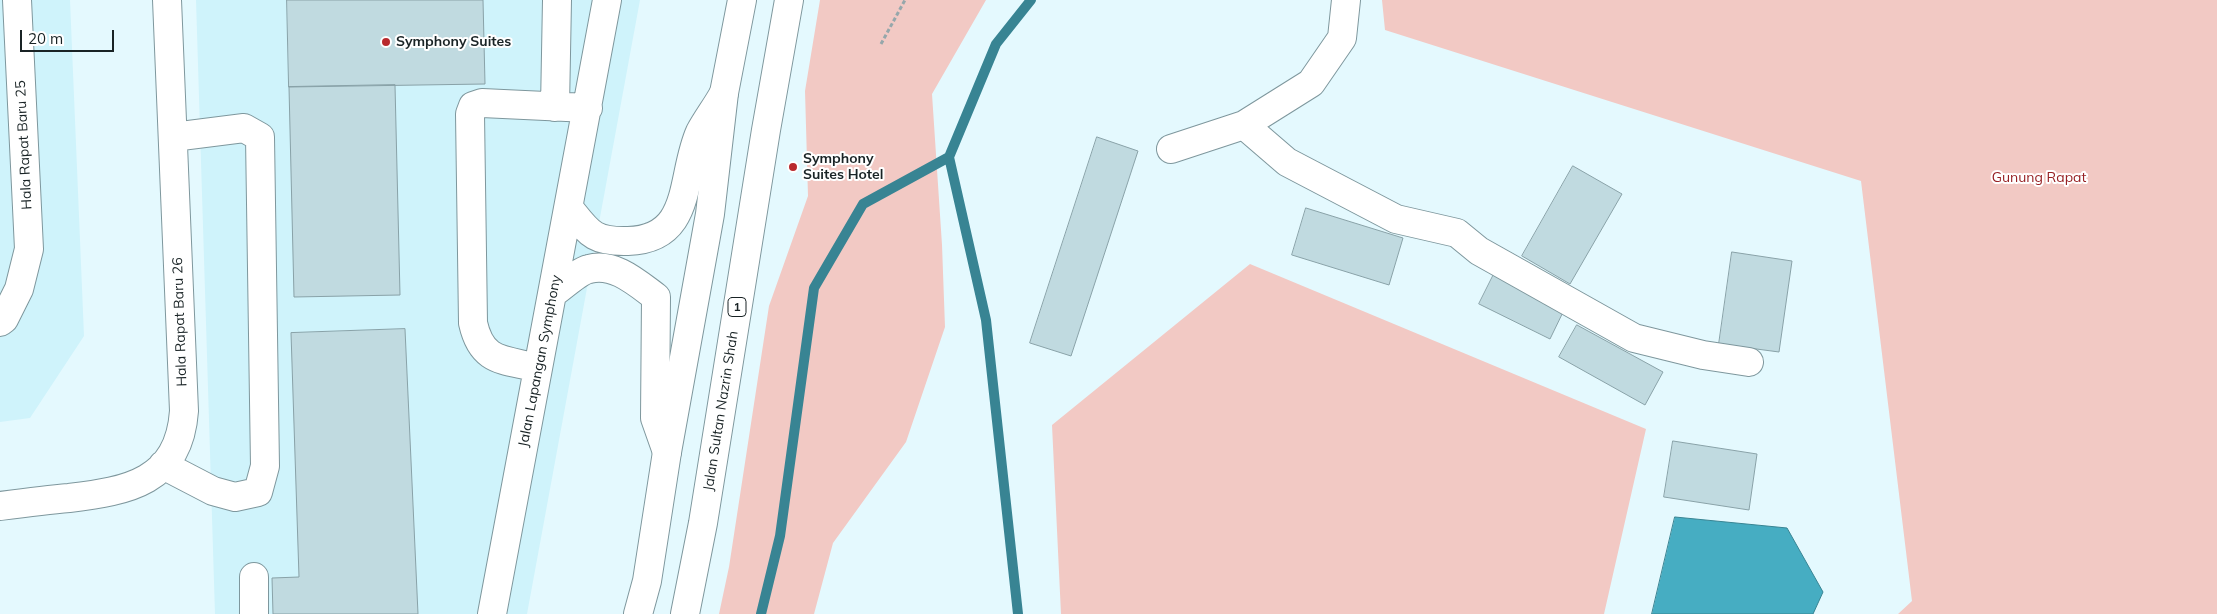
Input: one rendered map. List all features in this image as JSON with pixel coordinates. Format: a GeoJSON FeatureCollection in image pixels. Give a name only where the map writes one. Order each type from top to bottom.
{"type":"FeatureCollection","features":[{"type":"Feature","properties":{"kind":"main road","name":"Hala Rapat Baru 25"},"geometry":{"type":"LineString","coordinates":[[0,322],[4,319],[19,289],[29,249],[17,0]]}},
{"type":"Feature","properties":{"kind":"main road","name":"Hala Rapat Baru 26"},"geometry":{"type":"LineString","coordinates":[[0,506],[109,493],[133,487],[158,473],[177,445],[183,428],[184,411],[167,0]]}},
{"type":"Feature","properties":{"kind":"main road"},"geometry":{"type":"LineString","coordinates":[[555,107],[557,0]]}},
{"type":"Feature","properties":{"kind":"main road","name":"Jalan Lapangan Symphony"},"geometry":{"type":"LineString","coordinates":[[492,614],[607,0]]}},
{"type":"Feature","properties":{"kind":"main road"},"geometry":{"type":"LineString","coordinates":[[638,614],[647,581],[667,452],[710,214],[724,93],[742,0]]}},
{"type":"Feature","properties":{"kind":"main road","name":"Jalan Sultan Nazrin Shah"},"geometry":{"type":"LineString","coordinates":[[685,614],[703,524],[766,130],[790,0]]}},
{"type":"Feature","properties":{"kind":"main road"},"geometry":{"type":"LineString","coordinates":[[1171,149],[1244,125],[1311,83],[1342,38],[1346,0]]}},
{"type":"Feature","properties":{"kind":"main road"},"geometry":{"type":"LineString","coordinates":[[569,208],[590,234],[611,242],[645,240],[664,231],[680,209],[700,133],[724,93]]}},
{"type":"Feature","properties":{"kind":"main road"},"geometry":{"type":"LineString","coordinates":[[538,368],[490,356],[477,340],[473,323],[470,114],[473,106],[482,104],[588,108]]}},
{"type":"Feature","properties":{"kind":"main road"},"geometry":{"type":"LineString","coordinates":[[1244,125],[1287,162],[1396,219],[1457,233],[1479,252],[1634,338],[1703,355],[1749,362]]}},
{"type":"Feature","properties":{"kind":"main road"},"geometry":{"type":"LineString","coordinates":[[163,465],[213,491],[235,497],[258,492],[265,466],[260,137],[244,128],[173,137]]}},
{"type":"Feature","properties":{"kind":"main road"},"geometry":{"type":"LineString","coordinates":[[553,294],[588,269],[609,268],[632,279],[656,297],[655,418],[667,452]]}},
{"type":"Feature","properties":{"kind":"main road"},"geometry":{"type":"LineString","coordinates":[[254,578],[254,614]]}},
{"type":"Feature","properties":{"kind":"path"},"geometry":{"type":"LineString","coordinates":[[881,44],[905,0]]}},
{"type":"Feature","properties":{"kind":"shaded area"},"geometry":{"type":"Polygon","coordinates":[[[0,0],[70,0],[84,336],[30,418],[0,422],[0,0]]]}},
{"type":"Feature","properties":{"kind":"shaded area"},"geometry":{"type":"Polygon","coordinates":[[[196,0],[640,0],[527,614],[215,614],[196,0]]]}},
{"type":"Feature","properties":{"kind":"green space"},"geometry":{"type":"Polygon","coordinates":[[[820,0],[986,0],[932,94],[942,245],[945,327],[906,442],[833,543],[814,614],[719,614],[729,567],[769,306],[808,196],[805,91],[820,0]]]}},
{"type":"Feature","properties":{"kind":"green space","name":"Gunung Rapat"},"geometry":{"type":"Polygon","coordinates":[[[1382,0],[2217,0],[2217,614],[1898,614],[1912,601],[1861,181],[1385,30],[1382,0]]]}},
{"type":"Feature","properties":{"kind":"green space"},"geometry":{"type":"Polygon","coordinates":[[[1250,264],[1646,429],[1604,614],[1061,614],[1052,425],[1250,264]]]}},
{"type":"Feature","properties":{"kind":"water"},"geometry":{"type":"Polygon","coordinates":[[[1675,517],[1787,528],[1823,592],[1813,614],[1652,614],[1675,517]]]}},
{"type":"Feature","properties":{"kind":"building","name":"Symphony Suites"},"geometry":{"type":"Polygon","coordinates":[[[287,0],[483,0],[485,84],[289,87],[287,0]]]}},
{"type":"Feature","properties":{"kind":"building"},"geometry":{"type":"Polygon","coordinates":[[[395,85],[400,295],[294,297],[289,87],[395,85]]]}},
{"type":"Feature","properties":{"kind":"building"},"geometry":{"type":"Polygon","coordinates":[[[1097,137],[1138,151],[1071,356],[1030,343],[1097,137]]]}},
{"type":"Feature","properties":{"kind":"building"},"geometry":{"type":"Polygon","coordinates":[[[1573,166],[1622,194],[1570,284],[1522,256],[1573,166]]]}},
{"type":"Feature","properties":{"kind":"building"},"geometry":{"type":"Polygon","coordinates":[[[1306,208],[1403,238],[1389,285],[1292,255],[1306,208]]]}},
{"type":"Feature","properties":{"kind":"building"},"geometry":{"type":"Polygon","coordinates":[[[1732,252],[1792,261],[1779,352],[1719,344],[1732,252]]]}},
{"type":"Feature","properties":{"kind":"building"},"geometry":{"type":"Polygon","coordinates":[[[1495,272],[1566,306],[1550,339],[1479,304],[1495,272]]]}},
{"type":"Feature","properties":{"kind":"building"},"geometry":{"type":"Polygon","coordinates":[[[1577,325],[1663,372],[1645,405],[1559,357],[1577,325]]]}},
{"type":"Feature","properties":{"kind":"building"},"geometry":{"type":"Polygon","coordinates":[[[405,329],[418,614],[273,614],[272,578],[299,577],[291,333],[405,329]]]}},
{"type":"Feature","properties":{"kind":"building"},"geometry":{"type":"Polygon","coordinates":[[[1673,441],[1757,454],[1749,510],[1664,497],[1673,441]]]}},
{"type":"Feature","properties":{"kind":"waterway"},"geometry":{"type":"LineString","coordinates":[[1018,614],[986,320],[949,157],[996,44],[1031,0]]}},
{"type":"Feature","properties":{"kind":"waterway"},"geometry":{"type":"LineString","coordinates":[[761,614],[780,536],[814,288],[863,204],[949,157]]}},
{"type":"Feature","properties":{"kind":"place","name":"Symphony Suites"},"geometry":{"type":"Point","coordinates":[386,42]}},
{"type":"Feature","properties":{"kind":"place","name":"Symphony Suites Hotel"},"geometry":{"type":"Point","coordinates":[793,167]}}]}
